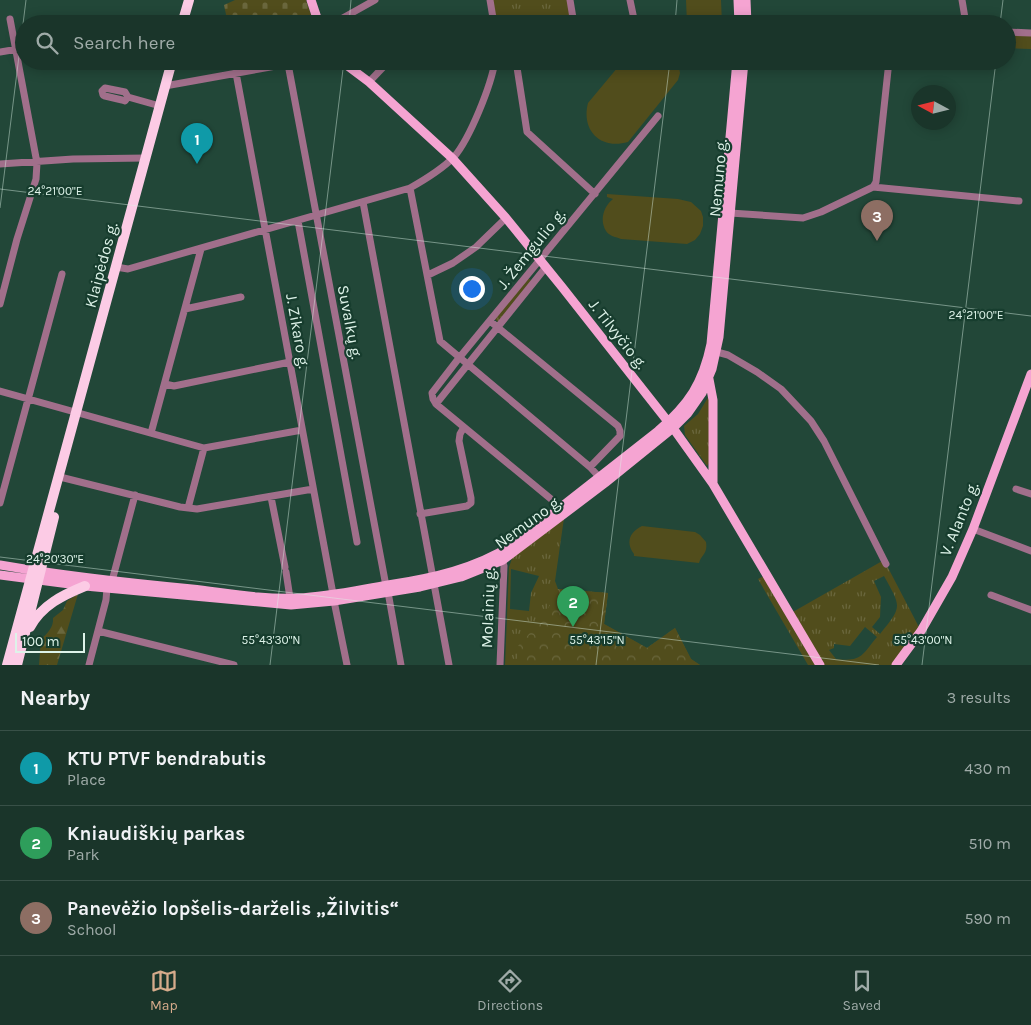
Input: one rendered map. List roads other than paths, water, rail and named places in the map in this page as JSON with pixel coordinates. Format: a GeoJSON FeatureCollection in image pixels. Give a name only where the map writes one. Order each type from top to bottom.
{"type":"FeatureCollection","features":[{"type":"Feature","properties":{"kind":"highway"},"geometry":{"type":"LineString","coordinates":[[185,15],[189,0]]}},
{"type":"Feature","properties":{"kind":"highway","name":"Klaipėdos g."},"geometry":{"type":"LineString","coordinates":[[17,665],[36,576],[76,412],[169,70]]}},
{"type":"Feature","properties":{"kind":"highway","name":"Klaipėdos g."},"geometry":{"type":"LineString","coordinates":[[8,665],[36,576]]}},
{"type":"Feature","properties":{"kind":"highway"},"geometry":{"type":"LineString","coordinates":[[24,638],[34,619],[46,606],[60,596],[85,586]]}},
{"type":"Feature","properties":{"kind":"main road"},"geometry":{"type":"LineString","coordinates":[[311,0],[316,15]]}},
{"type":"Feature","properties":{"kind":"main road"},"geometry":{"type":"LineString","coordinates":[[738,0],[739,15]]}},
{"type":"Feature","properties":{"kind":"main road"},"geometry":{"type":"LineString","coordinates":[[746,0],[747,15]]}},
{"type":"Feature","properties":{"kind":"main road","name":"J. Tilvyčio g."},"geometry":{"type":"LineString","coordinates":[[353,70],[369,82],[452,158],[506,218],[671,425],[713,484],[820,665]]}},
{"type":"Feature","properties":{"kind":"main road","name":"Nemuno g."},"geometry":{"type":"LineString","coordinates":[[501,557],[600,478],[671,425],[696,390],[703,374],[711,344],[736,70]]}},
{"type":"Feature","properties":{"kind":"main road","name":"Nemuno g."},"geometry":{"type":"LineString","coordinates":[[0,575],[36,576],[263,604],[333,598],[467,575],[501,557],[605,483],[694,405],[709,379],[717,352],[743,70]]}},
{"type":"Feature","properties":{"kind":"main road","name":"V. Alanto g."},"geometry":{"type":"LineString","coordinates":[[896,665],[940,599],[972,529],[1031,374]]}},
{"type":"Feature","properties":{"kind":"main road"},"geometry":{"type":"LineString","coordinates":[[709,379],[713,400],[713,484]]}},
{"type":"Feature","properties":{"kind":"main road","name":"Nemuno g."},"geometry":{"type":"LineString","coordinates":[[0,565],[36,576],[85,586],[110,585]]}},
{"type":"Feature","properties":{"kind":"street"},"geometry":{"type":"LineString","coordinates":[[348,15],[375,0]]}},
{"type":"Feature","properties":{"kind":"street"},"geometry":{"type":"LineString","coordinates":[[490,0],[492,15]]}},
{"type":"Feature","properties":{"kind":"street"},"geometry":{"type":"LineString","coordinates":[[570,0],[572,15]]}},
{"type":"Feature","properties":{"kind":"street"},"geometry":{"type":"LineString","coordinates":[[630,0],[633,15]]}},
{"type":"Feature","properties":{"kind":"street"},"geometry":{"type":"LineString","coordinates":[[962,0],[964,15]]}},
{"type":"Feature","properties":{"kind":"street"},"geometry":{"type":"LineString","coordinates":[[0,52],[15,49],[10,19]]}},
{"type":"Feature","properties":{"kind":"street"},"geometry":{"type":"LineString","coordinates":[[1016,32],[1031,33]]}},
{"type":"Feature","properties":{"kind":"street"},"geometry":{"type":"LineString","coordinates":[[0,303],[17,238],[36,179],[37,163],[19,70]]}},
{"type":"Feature","properties":{"kind":"street"},"geometry":{"type":"LineString","coordinates":[[165,86],[253,70]]}},
{"type":"Feature","properties":{"kind":"street","name":"Suvalkų g."},"geometry":{"type":"LineString","coordinates":[[289,70],[401,665]]}},
{"type":"Feature","properties":{"kind":"street"},"geometry":{"type":"LineString","coordinates":[[369,82],[380,70]]}},
{"type":"Feature","properties":{"kind":"street"},"geometry":{"type":"LineString","coordinates":[[116,267],[128,269],[410,188],[435,173],[452,158],[472,125],[488,88],[493,70]]}},
{"type":"Feature","properties":{"kind":"street"},"geometry":{"type":"LineString","coordinates":[[517,70],[527,132],[594,194]]}},
{"type":"Feature","properties":{"kind":"street"},"geometry":{"type":"LineString","coordinates":[[874,187],[888,70]]}},
{"type":"Feature","properties":{"kind":"street","name":"J. Zikaro g."},"geometry":{"type":"LineString","coordinates":[[236,73],[347,665]]}},
{"type":"Feature","properties":{"kind":"street"},"geometry":{"type":"LineString","coordinates":[[128,97],[160,106]]}},
{"type":"Feature","properties":{"kind":"street","name":"J. Žemgulio g."},"geometry":{"type":"LineString","coordinates":[[546,267],[436,404],[432,399],[432,393],[658,116]]}},
{"type":"Feature","properties":{"kind":"street"},"geometry":{"type":"LineString","coordinates":[[0,164],[146,158]]}},
{"type":"Feature","properties":{"kind":"street"},"geometry":{"type":"LineString","coordinates":[[730,213],[803,218],[821,212],[874,187],[1019,201]]}},
{"type":"Feature","properties":{"kind":"street"},"geometry":{"type":"LineString","coordinates":[[410,188],[439,338],[442,344],[590,467],[600,478]]}},
{"type":"Feature","properties":{"kind":"street"},"geometry":{"type":"LineString","coordinates":[[363,202],[449,665]]}},
{"type":"Feature","properties":{"kind":"street"},"geometry":{"type":"LineString","coordinates":[[428,275],[453,263],[476,247],[506,218]]}},
{"type":"Feature","properties":{"kind":"street"},"geometry":{"type":"LineString","coordinates":[[298,221],[357,542]]}},
{"type":"Feature","properties":{"kind":"street"},"geometry":{"type":"LineString","coordinates":[[152,433],[201,249]]}},
{"type":"Feature","properties":{"kind":"street"},"geometry":{"type":"LineString","coordinates":[[0,503],[62,274]]}},
{"type":"Feature","properties":{"kind":"street"},"geometry":{"type":"LineString","coordinates":[[185,309],[240,297]]}},
{"type":"Feature","properties":{"kind":"street"},"geometry":{"type":"LineString","coordinates":[[490,320],[618,426],[620,436],[590,467]]}},
{"type":"Feature","properties":{"kind":"street"},"geometry":{"type":"LineString","coordinates":[[717,352],[728,355],[758,372],[780,389],[811,421],[824,441],[886,564]]}},
{"type":"Feature","properties":{"kind":"street"},"geometry":{"type":"LineString","coordinates":[[165,384],[174,386],[290,362]]}},
{"type":"Feature","properties":{"kind":"street"},"geometry":{"type":"LineString","coordinates":[[0,391],[204,448],[302,430]]}},
{"type":"Feature","properties":{"kind":"street"},"geometry":{"type":"LineString","coordinates":[[436,404],[551,498]]}},
{"type":"Feature","properties":{"kind":"street"},"geometry":{"type":"LineString","coordinates":[[420,514],[467,506],[471,503],[460,441],[460,434],[464,427]]}},
{"type":"Feature","properties":{"kind":"street"},"geometry":{"type":"LineString","coordinates":[[188,508],[204,448]]}},
{"type":"Feature","properties":{"kind":"street"},"geometry":{"type":"LineString","coordinates":[[60,477],[188,508],[205,509],[313,489]]}},
{"type":"Feature","properties":{"kind":"street"},"geometry":{"type":"LineString","coordinates":[[1016,489],[1031,494]]}},
{"type":"Feature","properties":{"kind":"street"},"geometry":{"type":"LineString","coordinates":[[88,665],[135,495]]}},
{"type":"Feature","properties":{"kind":"street"},"geometry":{"type":"LineString","coordinates":[[270,497],[286,570],[296,600]]}},
{"type":"Feature","properties":{"kind":"street"},"geometry":{"type":"LineString","coordinates":[[972,529],[1031,551]]}},
{"type":"Feature","properties":{"kind":"street","name":"Molainių g."},"geometry":{"type":"LineString","coordinates":[[500,665],[504,566],[501,557]]}},
{"type":"Feature","properties":{"kind":"street"},"geometry":{"type":"LineString","coordinates":[[991,595],[1031,610]]}},
{"type":"Feature","properties":{"kind":"street"},"geometry":{"type":"LineString","coordinates":[[98,631],[234,665]]}},
{"type":"Feature","properties":{"kind":"place","name":"KTU PTVF bendrabutis"},"geometry":{"type":"Point","coordinates":[197,164]}},
{"type":"Feature","properties":{"kind":"place","name":"Panevėžio lopšelis-darželis „Žilvitis“"},"geometry":{"type":"Point","coordinates":[877,241]}},
{"type":"Feature","properties":{"kind":"place","name":"Kniaudiškių parkas"},"geometry":{"type":"Point","coordinates":[573,627]}}]}
